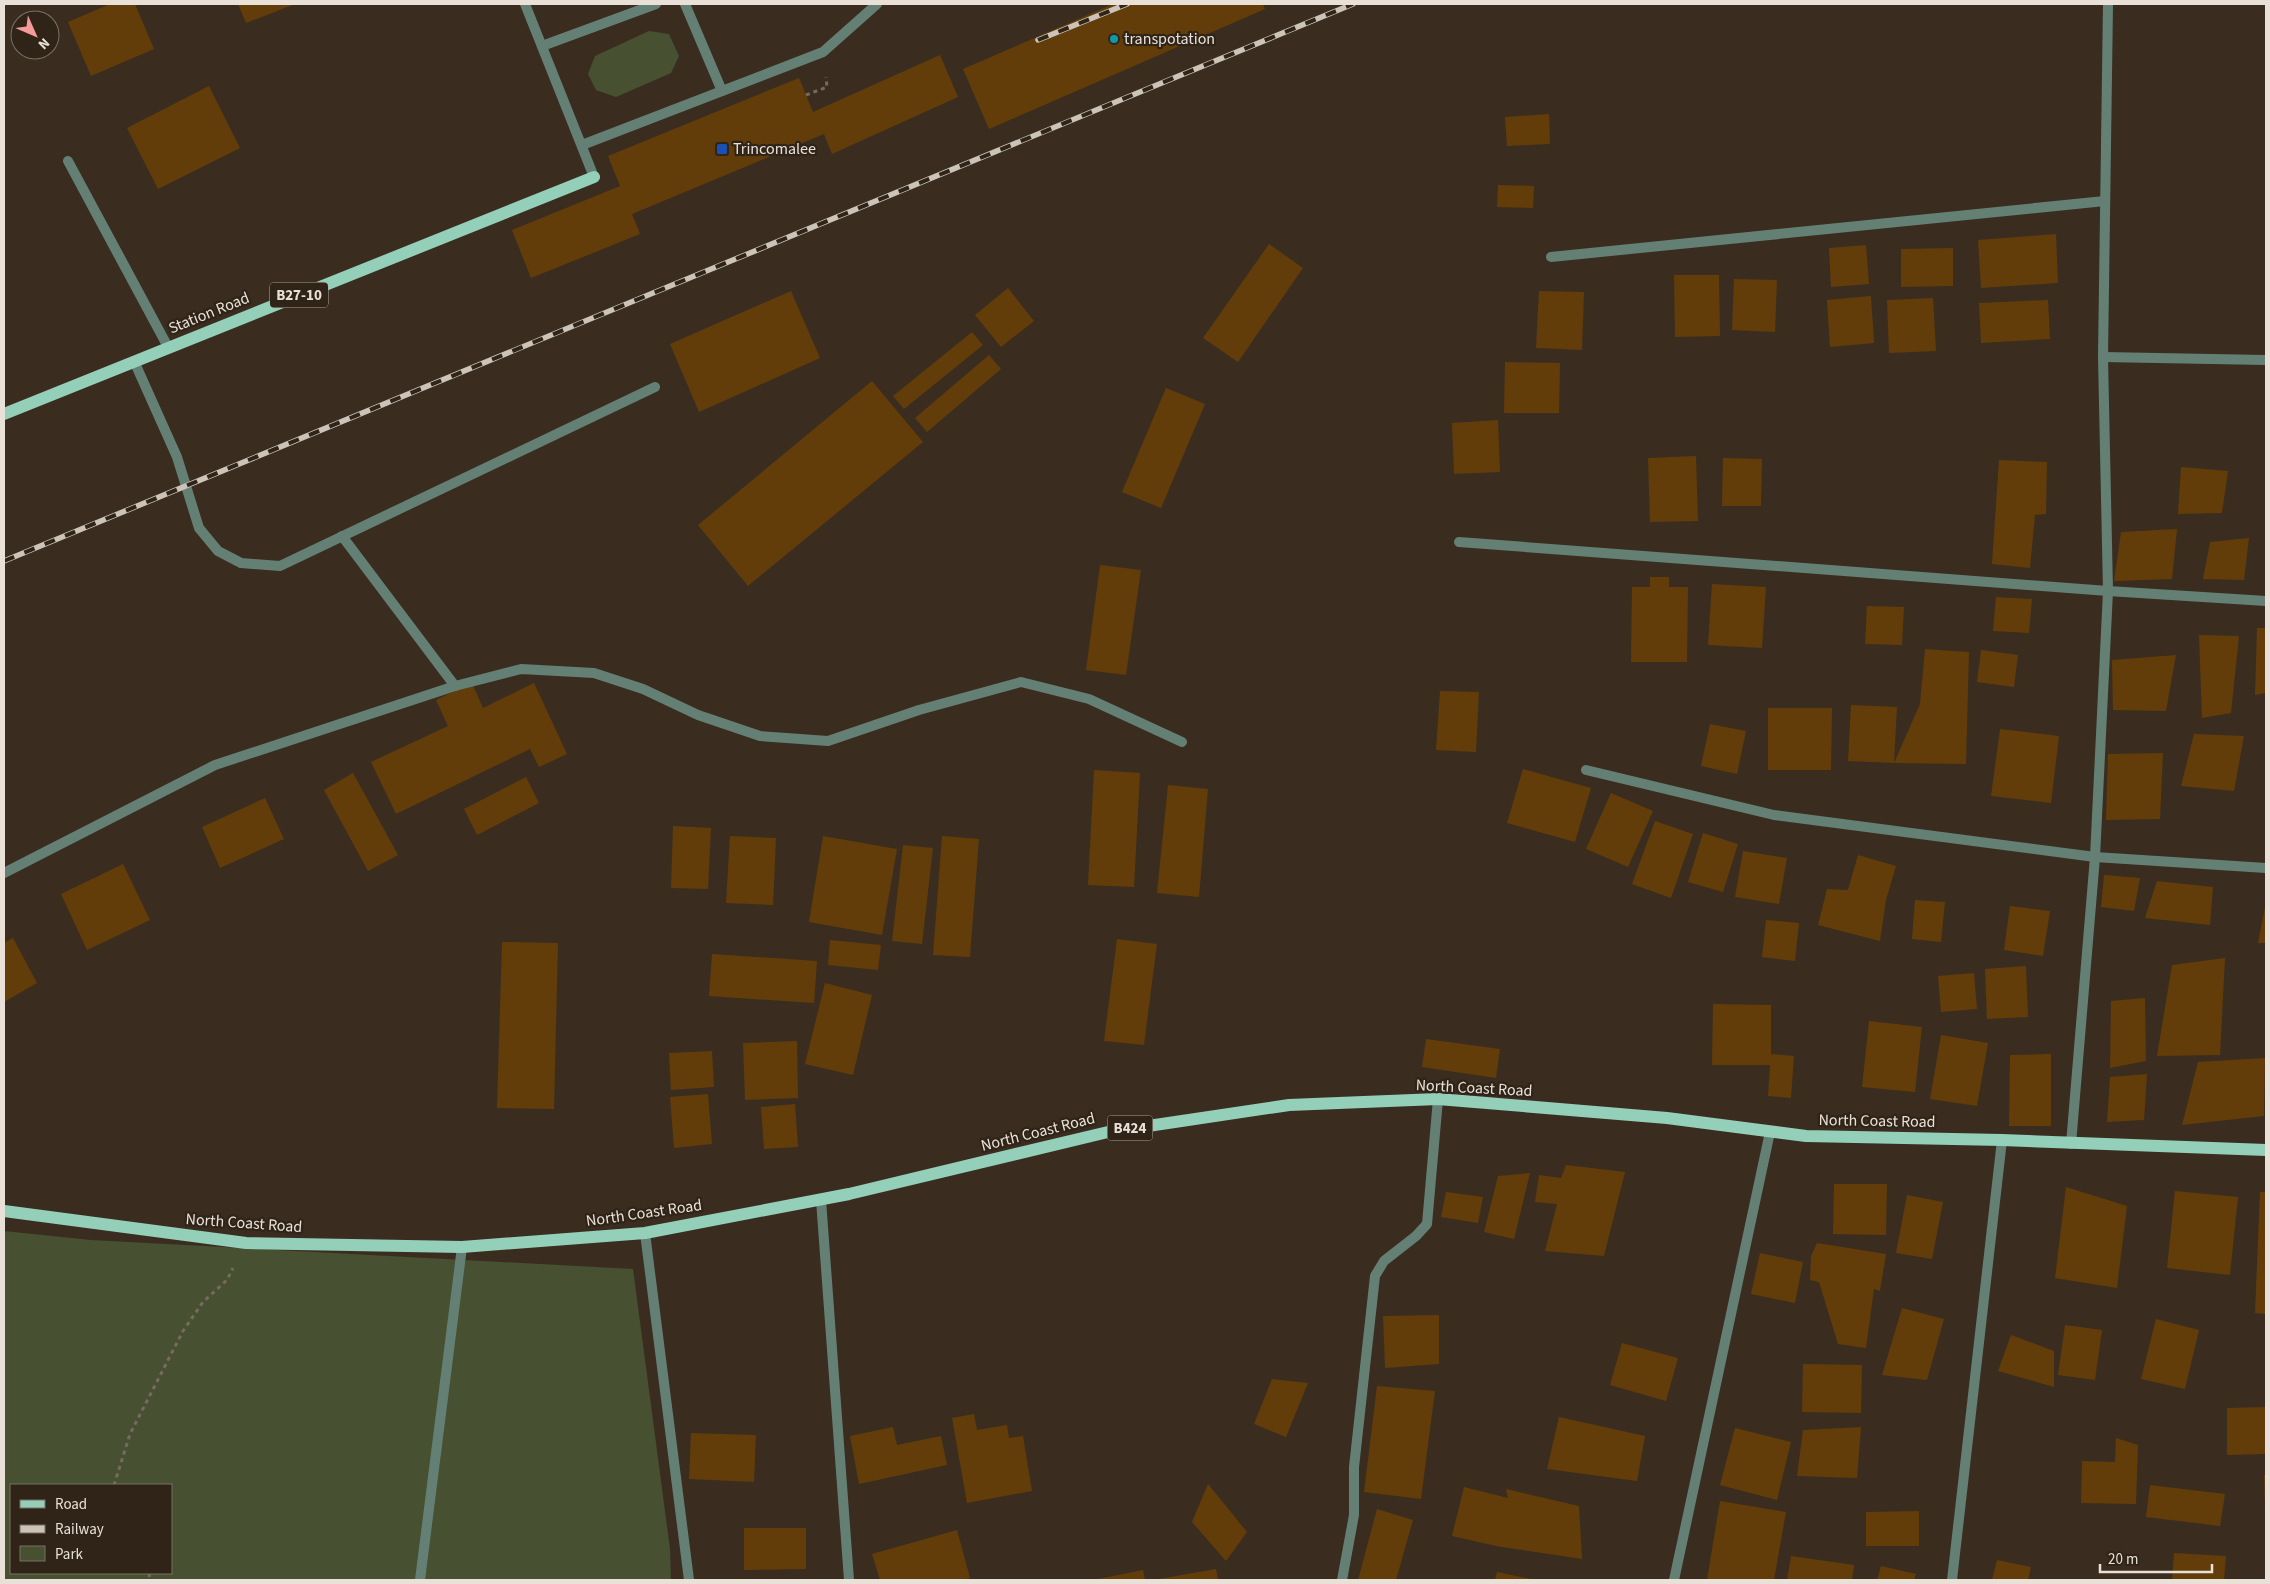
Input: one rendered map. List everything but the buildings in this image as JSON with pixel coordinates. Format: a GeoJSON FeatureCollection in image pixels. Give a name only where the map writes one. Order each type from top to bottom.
{"type":"FeatureCollection","features":[{"type":"Feature","properties":{"kind":"main road","name":"Station Road"},"geometry":{"type":"LineString","coordinates":[[4,414],[594,177]]}},
{"type":"Feature","properties":{"kind":"main road","name":"North Coast Road"},"geometry":{"type":"LineString","coordinates":[[4,1212],[246,1243],[462,1248],[644,1233],[821,1200],[1108,1132],[1289,1105],[1438,1099],[1667,1118],[1806,1136],[2002,1140],[2266,1150]]}},
{"type":"Feature","properties":{"kind":"street"},"geometry":{"type":"LineString","coordinates":[[526,4],[594,177]]}},
{"type":"Feature","properties":{"kind":"street"},"geometry":{"type":"LineString","coordinates":[[542,46],[656,4]]}},
{"type":"Feature","properties":{"kind":"street"},"geometry":{"type":"LineString","coordinates":[[685,4],[722,91]]}},
{"type":"Feature","properties":{"kind":"street"},"geometry":{"type":"LineString","coordinates":[[582,146],[823,52],[877,4]]}},
{"type":"Feature","properties":{"kind":"street"},"geometry":{"type":"LineString","coordinates":[[2071,1144],[2096,857],[2108,591],[2103,357],[2108,4]]}},
{"type":"Feature","properties":{"kind":"street"},"geometry":{"type":"LineString","coordinates":[[68,161],[168,347]]}},
{"type":"Feature","properties":{"kind":"street"},"geometry":{"type":"LineString","coordinates":[[1551,257],[2105,202]]}},
{"type":"Feature","properties":{"kind":"street"},"geometry":{"type":"LineString","coordinates":[[2103,357],[2266,360]]}},
{"type":"Feature","properties":{"kind":"street"},"geometry":{"type":"LineString","coordinates":[[134,361],[177,458],[200,528],[218,551],[241,563],[280,566],[655,387]]}},
{"type":"Feature","properties":{"kind":"street"},"geometry":{"type":"LineString","coordinates":[[342,536],[455,686]]}},
{"type":"Feature","properties":{"kind":"street"},"geometry":{"type":"LineString","coordinates":[[1459,542],[2108,591],[2266,601]]}},
{"type":"Feature","properties":{"kind":"street"},"geometry":{"type":"LineString","coordinates":[[4,873],[215,765],[455,686],[521,669],[594,673],[643,690],[698,715],[760,736],[828,741],[919,710],[1021,682],[1089,699],[1182,742]]}},
{"type":"Feature","properties":{"kind":"street"},"geometry":{"type":"LineString","coordinates":[[1586,770],[1774,815],[2096,857],[2266,868]]}},
{"type":"Feature","properties":{"kind":"street"},"geometry":{"type":"LineString","coordinates":[[1342,1580],[1354,1515],[1354,1467],[1374,1276],[1384,1261],[1416,1236],[1427,1224],[1438,1099]]}},
{"type":"Feature","properties":{"kind":"street"},"geometry":{"type":"LineString","coordinates":[[1674,1580],[1770,1132]]}},
{"type":"Feature","properties":{"kind":"street"},"geometry":{"type":"LineString","coordinates":[[1952,1580],[2002,1140]]}},
{"type":"Feature","properties":{"kind":"street"},"geometry":{"type":"LineString","coordinates":[[821,1200],[849,1580]]}},
{"type":"Feature","properties":{"kind":"street"},"geometry":{"type":"LineString","coordinates":[[644,1233],[689,1580]]}},
{"type":"Feature","properties":{"kind":"street"},"geometry":{"type":"LineString","coordinates":[[420,1580],[462,1248]]}},
{"type":"Feature","properties":{"kind":"path"},"geometry":{"type":"LineString","coordinates":[[114,1484],[130,1434],[183,1331],[203,1302],[227,1280],[246,1243]]}},
{"type":"Feature","properties":{"kind":"green space"},"geometry":{"type":"Polygon","coordinates":[[[649,31],[669,34],[679,56],[671,73],[616,97],[596,90],[588,74],[595,56],[649,31]]]}},
{"type":"Feature","properties":{"kind":"green space"},"geometry":{"type":"Polygon","coordinates":[[[4,1231],[91,1240],[633,1269],[670,1549],[671,1580],[4,1580],[4,1231]]]}},
{"type":"Feature","properties":{"kind":"railway"},"geometry":{"type":"LineString","coordinates":[[1038,40],[1127,4]]}},
{"type":"Feature","properties":{"kind":"railway"},"geometry":{"type":"LineString","coordinates":[[4,561],[1353,4]]}},
{"type":"Feature","properties":{"kind":"place","name":"transpotation"},"geometry":{"type":"Point","coordinates":[1114,39]}},
{"type":"Feature","properties":{"kind":"place","name":"Trincomalee"},"geometry":{"type":"Point","coordinates":[722,149]}}]}
